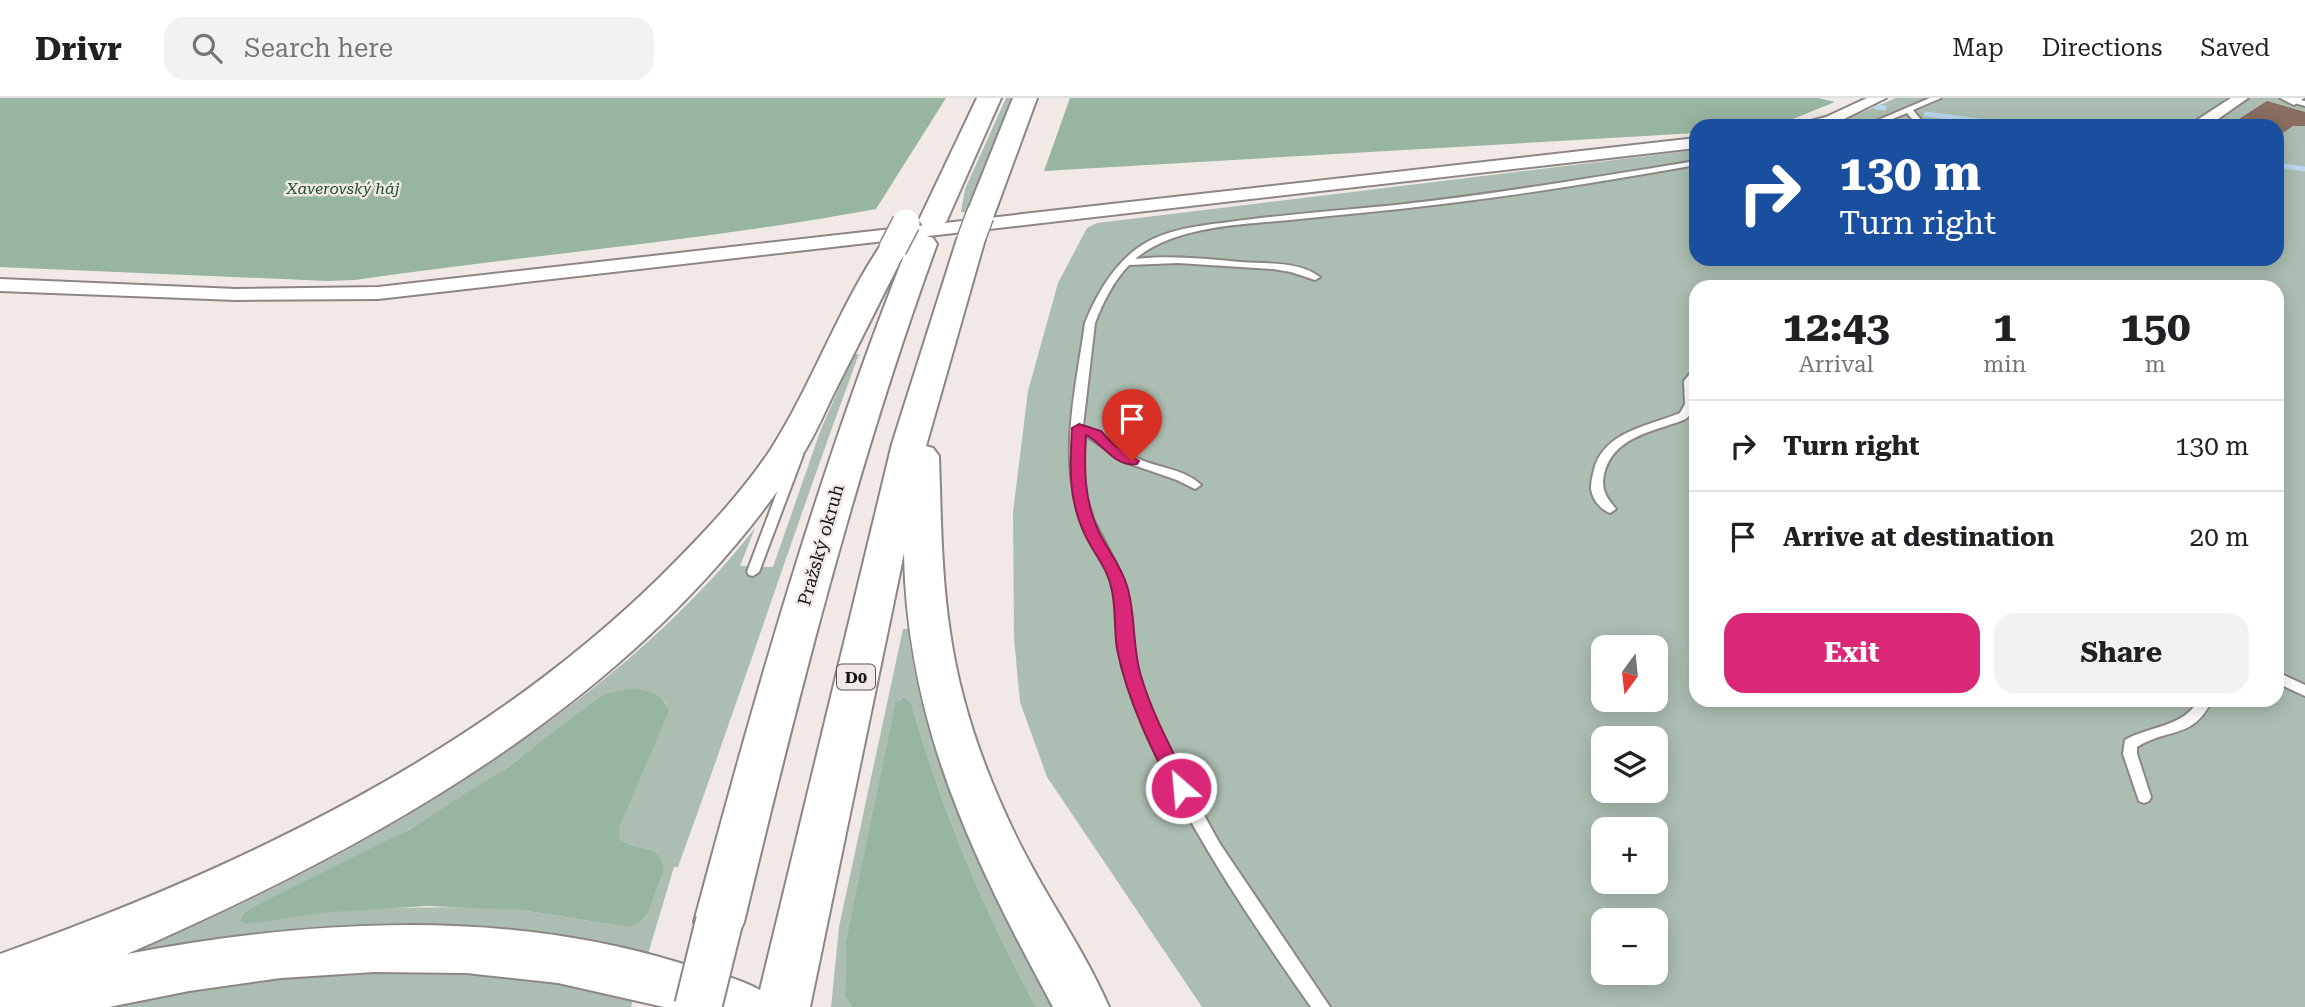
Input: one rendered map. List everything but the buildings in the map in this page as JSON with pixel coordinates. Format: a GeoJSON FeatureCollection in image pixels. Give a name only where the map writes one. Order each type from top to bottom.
{"type":"FeatureCollection","features":[{"type":"Feature","properties":{"kind":"highway","name":"D0"},"geometry":{"type":"LineString","coordinates":[[783,1007],[919,405],[975,227],[1026,98]]}},
{"type":"Feature","properties":{"kind":"highway"},"geometry":{"type":"LineString","coordinates":[[0,978],[115,935],[192,902],[347,824],[476,746],[528,711],[608,649],[692,573],[768,481],[914,234],[984,108]]}},
{"type":"Feature","properties":{"kind":"highway","name":"Pražský okruh"},"geometry":{"type":"LineString","coordinates":[[698,1007],[768,730],[826,525],[879,364],[914,234]]}},
{"type":"Feature","properties":{"kind":"highway"},"geometry":{"type":"LineString","coordinates":[[919,405],[926,608],[933,660],[947,717],[968,779],[996,845],[1082,1007]]}},
{"type":"Feature","properties":{"kind":"highway"},"geometry":{"type":"LineString","coordinates":[[4,1007],[143,976],[236,959],[335,949],[428,947],[476,949],[565,959],[694,989],[741,1007]]}},
{"type":"Feature","properties":{"kind":"street"},"geometry":{"type":"LineString","coordinates":[[1832,119],[1879,98]]}},
{"type":"Feature","properties":{"kind":"street"},"geometry":{"type":"LineString","coordinates":[[2209,119],[2242,98]]}},
{"type":"Feature","properties":{"kind":"street"},"geometry":{"type":"LineString","coordinates":[[0,285],[210,295],[306,296],[379,293],[1689,144]]}},
{"type":"Feature","properties":{"kind":"lane"},"geometry":{"type":"LineString","coordinates":[[1884,119],[1937,98]]}},
{"type":"Feature","properties":{"kind":"lane"},"geometry":{"type":"LineString","coordinates":[[1908,109],[1916,119]]}},
{"type":"Feature","properties":{"kind":"lane"},"geometry":{"type":"LineString","coordinates":[[1321,1007],[1218,854],[1169,766],[1132,677],[1125,645],[1121,591],[1114,570],[1090,530],[1080,498],[1077,472],[1090,323],[1098,301],[1126,264],[1155,242],[1209,227],[1504,194],[1689,164]]}},
{"type":"Feature","properties":{"kind":"lane"},"geometry":{"type":"LineString","coordinates":[[753,572],[782,492],[822,397],[914,234]]}},
{"type":"Feature","properties":{"kind":"lane"},"geometry":{"type":"LineString","coordinates":[[1126,264],[1168,259],[1275,265],[1295,268],[1315,277]]}},
{"type":"Feature","properties":{"kind":"lane"},"geometry":{"type":"LineString","coordinates":[[1610,509],[1599,498],[1597,485],[1608,449],[1625,436],[1684,415],[1689,406]]}},
{"type":"Feature","properties":{"kind":"lane"},"geometry":{"type":"LineString","coordinates":[[1079,428],[1096,434],[1108,448],[1132,461],[1195,485]]}},
{"type":"Feature","properties":{"kind":"lane"},"geometry":{"type":"LineString","coordinates":[[2284,680],[2305,691]]}},
{"type":"Feature","properties":{"kind":"lane"},"geometry":{"type":"LineString","coordinates":[[2144,797],[2130,754],[2130,744],[2139,737],[2188,722],[2201,707]]}},
{"type":"Feature","properties":{"kind":"green space","name":"Xaverovský háj"},"geometry":{"type":"Polygon","coordinates":[[[0,98],[946,98],[876,209],[681,239],[355,280],[328,281],[0,267],[0,98]]]}},
{"type":"Feature","properties":{"kind":"green space"},"geometry":{"type":"Polygon","coordinates":[[[1006,98],[1015,98],[968,212],[961,212],[965,189],[1006,98]]]}},
{"type":"Feature","properties":{"kind":"green space"},"geometry":{"type":"Polygon","coordinates":[[[1070,98],[1818,98],[1835,102],[1793,119],[1689,119],[1689,133],[1044,171],[1070,98]]]}},
{"type":"Feature","properties":{"kind":"green space"},"geometry":{"type":"Polygon","coordinates":[[[1896,98],[2305,98],[2305,1007],[1202,1007],[1047,777],[1020,702],[1014,638],[1013,512],[1028,391],[1058,283],[1087,228],[1097,223],[1689,151],[1689,266],[2284,266],[2284,119],[1846,119],[1896,98]]]}},
{"type":"Feature","properties":{"kind":"green space"},"geometry":{"type":"Polygon","coordinates":[[[854,354],[859,354],[678,867],[674,867],[648,954],[526,932],[443,925],[402,925],[319,929],[118,959],[290,880],[377,833],[464,781],[546,724],[624,663],[694,598],[755,528],[740,566],[773,567],[821,429],[854,354]],[[602,695],[519,759],[442,810],[242,915],[379,908],[475,907],[521,910],[627,927],[654,851],[628,844],[619,838],[619,829],[668,710],[665,702],[602,695]]]}},
{"type":"Feature","properties":{"kind":"green space"},"geometry":{"type":"Polygon","coordinates":[[[903,629],[908,629],[923,704],[941,764],[968,836],[999,905],[1053,1007],[1036,1007],[998,933],[950,820],[911,702],[899,699],[846,941],[845,997],[852,1007],[831,1007],[839,927],[903,629]]]}},
{"type":"Feature","properties":{"kind":"green space"},"geometry":{"type":"Polygon","coordinates":[[[626,689],[651,692],[661,699],[669,710],[619,829],[619,838],[628,844],[654,851],[661,859],[664,869],[647,914],[640,922],[627,927],[521,910],[427,906],[330,912],[247,924],[241,922],[242,915],[249,909],[410,829],[508,767],[602,695],[626,689]]]}},
{"type":"Feature","properties":{"kind":"green space"},"geometry":{"type":"Polygon","coordinates":[[[903,698],[911,702],[950,820],[981,896],[1036,1007],[852,1007],[845,997],[846,941],[896,702],[903,698]]]}},
{"type":"Feature","properties":{"kind":"green space"},"geometry":{"type":"Polygon","coordinates":[[[343,972],[453,974],[525,979],[596,990],[633,999],[631,1007],[107,1007],[225,985],[343,972]]]}},
{"type":"Feature","properties":{"kind":"waterway"},"geometry":{"type":"LineString","coordinates":[[1876,107],[1884,108]]}},
{"type":"Feature","properties":{"kind":"waterway"},"geometry":{"type":"LineString","coordinates":[[1926,114],[1964,119]]}},
{"type":"Feature","properties":{"kind":"waterway"},"geometry":{"type":"LineString","coordinates":[[2284,166],[2305,169]]}},
{"type":"Feature","properties":{"kind":"route"},"geometry":{"type":"LineString","coordinates":[[1132,461],[1108,448],[1096,434],[1079,428],[1077,472],[1080,498],[1090,530],[1114,570],[1121,591],[1125,645],[1132,677],[1181,788]]}}]}
